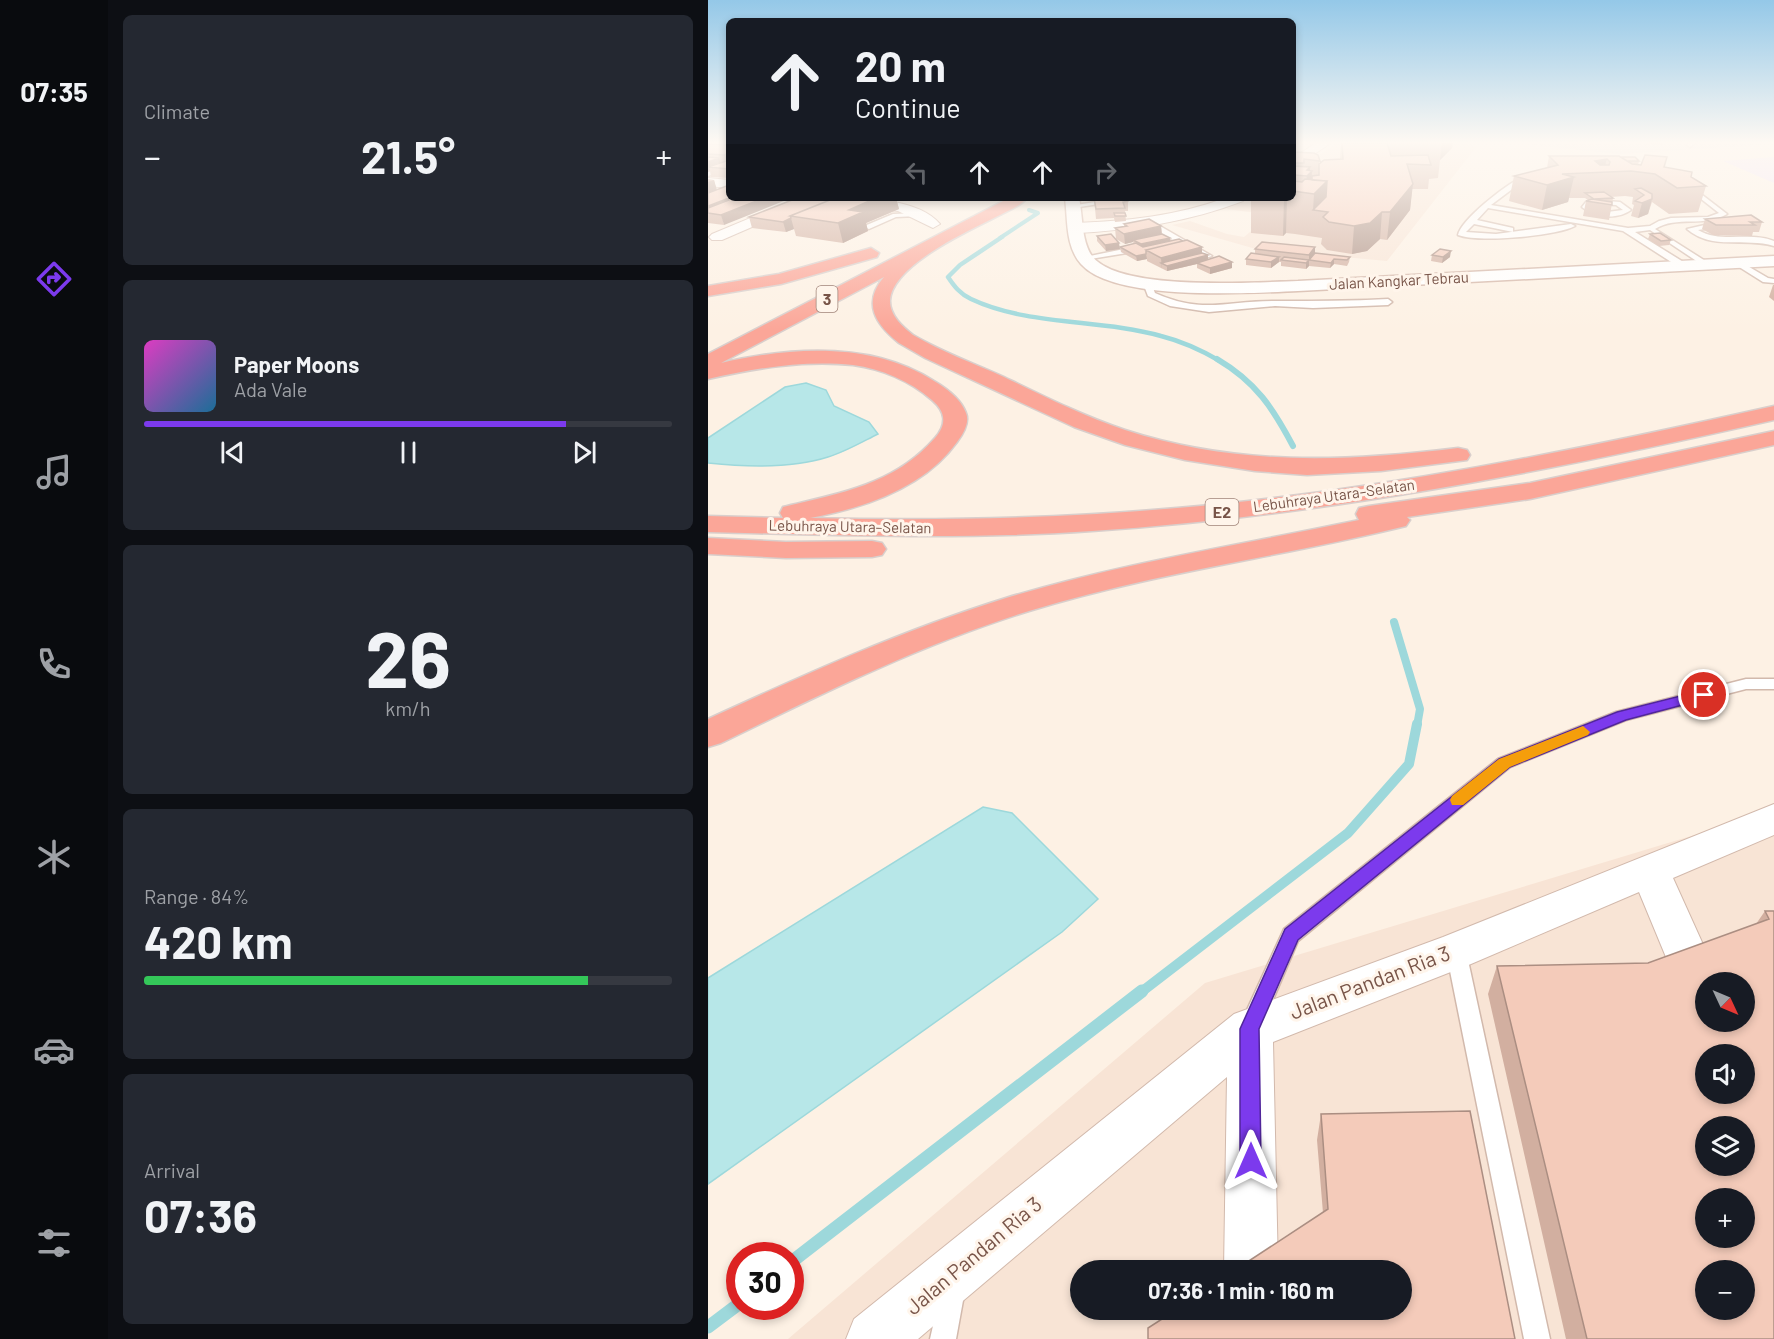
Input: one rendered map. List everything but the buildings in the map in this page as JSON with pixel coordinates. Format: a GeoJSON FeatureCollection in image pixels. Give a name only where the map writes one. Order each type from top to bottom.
{"type":"FeatureCollection","features":[{"type":"Feature","properties":{"kind":"highway","name":"3"},"geometry":{"type":"LineString","coordinates":[[912,234],[929,223],[993,205]]}},
{"type":"Feature","properties":{"kind":"highway","name":"3"},"geometry":{"type":"LineString","coordinates":[[708,362],[929,223],[960,212]]}},
{"type":"Feature","properties":{"kind":"highway"},"geometry":{"type":"LineString","coordinates":[[929,223],[899,271],[884,287],[881,302],[885,319],[905,338],[1026,396],[1116,434],[1182,452],[1253,463],[1307,468],[1357,468],[1635,433],[1728,424]]}},
{"type":"Feature","properties":{"kind":"highway","name":"3"},"geometry":{"type":"LineString","coordinates":[[708,291],[781,279],[877,251],[800,292]]}},
{"type":"Feature","properties":{"kind":"highway"},"geometry":{"type":"LineString","coordinates":[[708,373],[738,366],[805,358],[842,358],[865,361],[884,365],[928,385],[948,402],[955,414],[954,428],[942,446],[925,462],[898,479],[865,495],[842,503],[801,512],[708,522]]}},
{"type":"Feature","properties":{"kind":"highway","name":"Lebuhraya Utara–Selatan"},"geometry":{"type":"LineString","coordinates":[[708,522],[972,529],[1091,524],[1204,514],[1376,491],[1633,446],[1774,413]]}},
{"type":"Feature","properties":{"kind":"highway","name":"Lebuhraya Utara–Selatan"},"geometry":{"type":"LineString","coordinates":[[708,546],[786,550],[983,548],[1197,536],[1530,491],[1774,438]]}},
{"type":"Feature","properties":{"kind":"highway"},"geometry":{"type":"LineString","coordinates":[[708,734],[860,662],[966,621],[1018,605],[1192,561],[1309,539],[1530,491]]}},
{"type":"Feature","properties":{"kind":"street"},"geometry":{"type":"LineString","coordinates":[[717,237],[790,205]]}},
{"type":"Feature","properties":{"kind":"street"},"geometry":{"type":"LineString","coordinates":[[889,205],[902,207],[929,223]]}},
{"type":"Feature","properties":{"kind":"street"},"geometry":{"type":"LineString","coordinates":[[1070,205],[1078,247],[1084,258]]}},
{"type":"Feature","properties":{"kind":"street"},"geometry":{"type":"LineString","coordinates":[[1076,228],[1150,224],[1198,213],[1218,205]]}},
{"type":"Feature","properties":{"kind":"street","name":"Jalan Kangkar Tebrau"},"geometry":{"type":"LineString","coordinates":[[1084,258],[1094,267],[1147,283],[1236,288],[1682,258],[1704,264],[1774,261]]}},
{"type":"Feature","properties":{"kind":"street","name":"Jalan Pandan Ria 3"},"geometry":{"type":"LineString","coordinates":[[874,1339],[1250,1029],[1456,951],[1774,819]]}},
{"type":"Feature","properties":{"kind":"street"},"geometry":{"type":"LineString","coordinates":[[1650,871],[1695,976]]}},
{"type":"Feature","properties":{"kind":"street"},"geometry":{"type":"LineString","coordinates":[[1250,1029],[1252,1260]]}},
{"type":"Feature","properties":{"kind":"lane"},"geometry":{"type":"LineString","coordinates":[[1585,205],[1589,210]]}},
{"type":"Feature","properties":{"kind":"lane"},"geometry":{"type":"LineString","coordinates":[[1579,210],[1612,214],[1628,210],[1624,205]]}},
{"type":"Feature","properties":{"kind":"lane"},"geometry":{"type":"LineString","coordinates":[[1620,230],[1652,228],[1661,222],[1709,219],[1724,214],[1713,205]]}},
{"type":"Feature","properties":{"kind":"lane"},"geometry":{"type":"LineString","coordinates":[[1586,224],[1487,237],[1464,236],[1461,233],[1487,206],[1620,230],[1632,233],[1661,252],[1682,258]]}},
{"type":"Feature","properties":{"kind":"lane"},"geometry":{"type":"LineString","coordinates":[[1548,217],[1558,212],[1569,211]]}},
{"type":"Feature","properties":{"kind":"lane"},"geometry":{"type":"LineString","coordinates":[[1479,214],[1490,216]]}},
{"type":"Feature","properties":{"kind":"lane"},"geometry":{"type":"LineString","coordinates":[[866,227],[895,215],[929,223]]}},
{"type":"Feature","properties":{"kind":"lane"},"geometry":{"type":"LineString","coordinates":[[1471,221],[1525,232]]}},
{"type":"Feature","properties":{"kind":"lane"},"geometry":{"type":"LineString","coordinates":[[1150,224],[1208,256]]}},
{"type":"Feature","properties":{"kind":"lane"},"geometry":{"type":"LineString","coordinates":[[1534,224],[1556,228]]}},
{"type":"Feature","properties":{"kind":"lane"},"geometry":{"type":"LineString","coordinates":[[1718,225],[1691,229],[1711,239],[1758,239],[1774,244]]}},
{"type":"Feature","properties":{"kind":"lane"},"geometry":{"type":"LineString","coordinates":[[1652,228],[1655,234],[1682,258]]}},
{"type":"Feature","properties":{"kind":"lane"},"geometry":{"type":"LineString","coordinates":[[1084,258],[1124,251]]}},
{"type":"Feature","properties":{"kind":"lane"},"geometry":{"type":"LineString","coordinates":[[1661,252],[1682,258]]}},
{"type":"Feature","properties":{"kind":"lane"},"geometry":{"type":"LineString","coordinates":[[1738,263],[1766,280],[1774,281]]}},
{"type":"Feature","properties":{"kind":"lane"},"geometry":{"type":"LineString","coordinates":[[1147,283],[1151,294],[1173,303],[1209,309],[1275,303],[1313,305],[1388,302]]}},
{"type":"Feature","properties":{"kind":"lane"},"geometry":{"type":"LineString","coordinates":[[1250,1029],[1291,935],[1504,763],[1622,716],[1746,684],[1774,684]]}},
{"type":"Feature","properties":{"kind":"lane"},"geometry":{"type":"LineString","coordinates":[[1456,951],[1538,1339]]}},
{"type":"Feature","properties":{"kind":"lane"},"geometry":{"type":"LineString","coordinates":[[943,1339],[955,1271]]}},
{"type":"Feature","properties":{"kind":"shaded area"},"geometry":{"type":"Polygon","coordinates":[[[1234,205],[1430,205],[1387,261],[1256,249],[1172,225],[1190,221],[1227,234],[1244,237],[1267,218],[1265,214],[1226,209],[1234,205]]]}},
{"type":"Feature","properties":{"kind":"shaded area"},"geometry":{"type":"Polygon","coordinates":[[[1774,811],[1774,1339],[788,1339],[1205,983],[1774,811]]]}},
{"type":"Feature","properties":{"kind":"water"},"geometry":{"type":"Polygon","coordinates":[[[806,383],[826,390],[834,406],[869,422],[878,434],[834,455],[799,464],[753,466],[708,463],[708,438],[785,387],[806,383]]]}},
{"type":"Feature","properties":{"kind":"water"},"geometry":{"type":"Polygon","coordinates":[[[983,807],[1012,813],[1098,899],[1062,932],[708,1184],[708,978],[983,807]]]}},
{"type":"Feature","properties":{"kind":"waterway"},"geometry":{"type":"LineString","coordinates":[[1000,238],[1038,213],[1029,210]]}},
{"type":"Feature","properties":{"kind":"waterway"},"geometry":{"type":"LineString","coordinates":[[1002,237],[960,265],[948,277],[967,297],[993,308],[1016,314],[1114,327],[1161,336],[1191,346],[1220,361]]}},
{"type":"Feature","properties":{"kind":"waterway"},"geometry":{"type":"LineString","coordinates":[[1217,359],[1243,377],[1262,397],[1293,446]]}},
{"type":"Feature","properties":{"kind":"waterway"},"geometry":{"type":"LineString","coordinates":[[1394,622],[1420,709],[1417,726]]}},
{"type":"Feature","properties":{"kind":"waterway"},"geometry":{"type":"LineString","coordinates":[[1140,993],[1348,833],[1409,764],[1417,724]]}},
{"type":"Feature","properties":{"kind":"waterway"},"geometry":{"type":"LineString","coordinates":[[804,1252],[1142,991]]}},
{"type":"Feature","properties":{"kind":"waterway"},"geometry":{"type":"LineString","coordinates":[[708,1327],[726,1314]]}},
{"type":"Feature","properties":{"kind":"slow traffic"},"geometry":{"type":"LineString","coordinates":[[1458,800],[1504,763],[1583,732]]}},
{"type":"Feature","properties":{"kind":"route"},"geometry":{"type":"LineString","coordinates":[[1251,1161],[1250,1029],[1291,935],[1504,763],[1622,716],[1704,695]]}}]}
